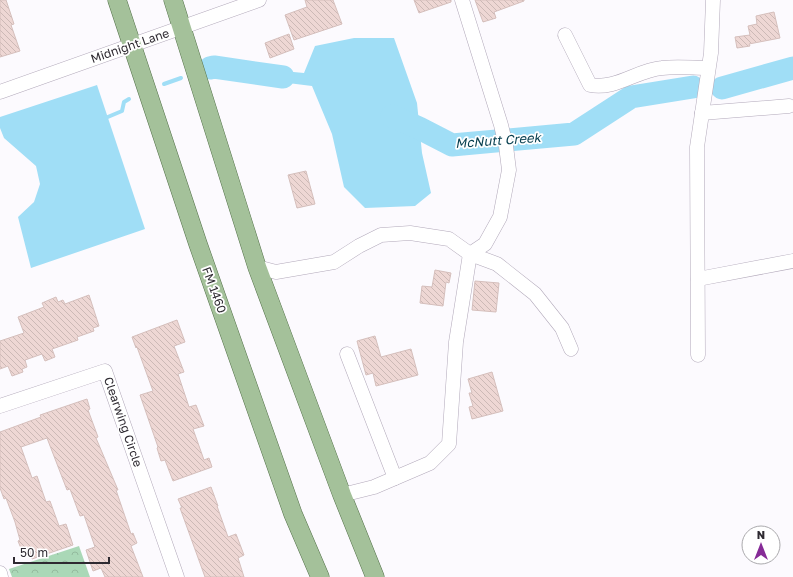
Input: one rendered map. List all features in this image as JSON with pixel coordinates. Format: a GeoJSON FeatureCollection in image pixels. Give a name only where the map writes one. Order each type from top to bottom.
{"type":"FeatureCollection","features":[{"type":"Feature","properties":{"kind":"main road","name":"FM 1460"},"geometry":{"type":"LineString","coordinates":[[117,0],[131,46],[198,244],[293,514],[320,577]]}},
{"type":"Feature","properties":{"kind":"main road"},"geometry":{"type":"LineString","coordinates":[[173,0],[257,267],[342,495],[375,577]]}},
{"type":"Feature","properties":{"kind":"street","name":"Midnight Lane"},"geometry":{"type":"LineString","coordinates":[[0,92],[259,0]]}},
{"type":"Feature","properties":{"kind":"street"},"geometry":{"type":"LineString","coordinates":[[342,495],[374,487],[430,463],[449,444],[456,342],[470,254],[485,244],[500,217],[509,170],[506,146],[501,125],[476,49],[462,0]]}},
{"type":"Feature","properties":{"kind":"street"},"geometry":{"type":"LineString","coordinates":[[698,355],[697,147],[710,53],[713,0]]}},
{"type":"Feature","properties":{"kind":"street"},"geometry":{"type":"LineString","coordinates":[[565,35],[590,85],[609,85],[661,68],[708,68]]}},
{"type":"Feature","properties":{"kind":"street"},"geometry":{"type":"LineString","coordinates":[[702,113],[789,106]]}},
{"type":"Feature","properties":{"kind":"street"},"geometry":{"type":"LineString","coordinates":[[257,267],[276,272],[334,262],[359,246],[381,235],[410,233],[449,239],[470,254],[497,264],[535,294],[562,328],[571,349]]}},
{"type":"Feature","properties":{"kind":"street"},"geometry":{"type":"LineString","coordinates":[[698,279],[793,261]]}},
{"type":"Feature","properties":{"kind":"street"},"geometry":{"type":"LineString","coordinates":[[347,354],[395,478]]}},
{"type":"Feature","properties":{"kind":"street","name":"Clearwing Circle"},"geometry":{"type":"LineString","coordinates":[[0,406],[105,371],[176,577]]}},
{"type":"Feature","properties":{"kind":"street"},"geometry":{"type":"LineString","coordinates":[[0,573],[1,577]]}},
{"type":"Feature","properties":{"kind":"green space"},"geometry":{"type":"Polygon","coordinates":[[[79,546],[90,577],[12,577],[9,569],[79,546]]]}},
{"type":"Feature","properties":{"kind":"water"},"geometry":{"type":"Polygon","coordinates":[[[354,38],[394,38],[417,103],[422,153],[431,193],[415,206],[365,208],[344,187],[332,134],[312,86],[256,79],[251,68],[304,73],[315,46],[354,38]]]}},
{"type":"Feature","properties":{"kind":"water"},"geometry":{"type":"Polygon","coordinates":[[[97,85],[145,229],[31,268],[18,217],[34,202],[40,184],[36,166],[4,138],[0,128],[0,117],[97,85]]]}},
{"type":"Feature","properties":{"kind":"building"},"geometry":{"type":"Polygon","coordinates":[[[0,0],[6,0],[14,24],[11,25],[20,51],[0,57],[0,0]]]}},
{"type":"Feature","properties":{"kind":"building"},"geometry":{"type":"Polygon","coordinates":[[[305,0],[333,0],[342,24],[294,40],[285,15],[307,7],[305,0]]]}},
{"type":"Feature","properties":{"kind":"building"},"geometry":{"type":"Polygon","coordinates":[[[414,0],[451,0],[451,2],[419,13],[414,0]]]}},
{"type":"Feature","properties":{"kind":"building"},"geometry":{"type":"Polygon","coordinates":[[[475,0],[524,1],[494,12],[496,18],[483,22],[475,0]]]}},
{"type":"Feature","properties":{"kind":"building"},"geometry":{"type":"Polygon","coordinates":[[[774,12],[780,38],[737,48],[735,37],[750,35],[748,26],[757,24],[756,16],[774,12]]]}},
{"type":"Feature","properties":{"kind":"building"},"geometry":{"type":"Polygon","coordinates":[[[289,34],[294,49],[270,58],[265,43],[289,34]]]}},
{"type":"Feature","properties":{"kind":"building"},"geometry":{"type":"Polygon","coordinates":[[[306,171],[315,204],[297,208],[288,175],[306,171]]]}},
{"type":"Feature","properties":{"kind":"building"},"geometry":{"type":"Polygon","coordinates":[[[435,270],[451,273],[449,283],[446,282],[443,306],[420,303],[422,286],[432,287],[435,270]]]}},
{"type":"Feature","properties":{"kind":"building"},"geometry":{"type":"Polygon","coordinates":[[[475,281],[499,283],[496,312],[472,310],[475,281]]]}},
{"type":"Feature","properties":{"kind":"building"},"geometry":{"type":"Polygon","coordinates":[[[89,295],[99,326],[93,328],[94,331],[77,337],[78,340],[52,349],[55,357],[45,361],[42,354],[25,360],[27,367],[22,369],[23,372],[12,376],[8,366],[0,369],[0,341],[24,333],[18,317],[44,307],[42,303],[56,297],[58,302],[63,300],[65,304],[89,295]]]}},
{"type":"Feature","properties":{"kind":"building"},"geometry":{"type":"Polygon","coordinates":[[[177,320],[185,342],[174,346],[184,372],[178,374],[189,407],[196,405],[204,426],[193,429],[204,460],[209,458],[212,467],[173,481],[165,460],[161,461],[158,447],[140,395],[153,391],[132,337],[177,320]]]}},
{"type":"Feature","properties":{"kind":"building"},"geometry":{"type":"Polygon","coordinates":[[[375,336],[381,357],[411,349],[418,375],[376,386],[373,373],[366,375],[357,341],[375,336]]]}},
{"type":"Feature","properties":{"kind":"building"},"geometry":{"type":"Polygon","coordinates":[[[492,372],[503,411],[472,419],[469,407],[473,406],[469,393],[472,393],[468,379],[492,372]]]}},
{"type":"Feature","properties":{"kind":"building"},"geometry":{"type":"Polygon","coordinates":[[[87,399],[90,409],[88,410],[98,437],[96,438],[118,490],[116,490],[131,534],[133,533],[137,543],[131,546],[143,577],[105,577],[101,568],[93,571],[86,550],[95,547],[84,515],[80,516],[70,489],[67,490],[47,438],[21,447],[32,478],[37,476],[46,502],[50,501],[59,526],[66,524],[73,545],[32,559],[29,548],[22,551],[18,541],[20,540],[15,522],[6,498],[4,499],[0,488],[0,432],[41,417],[40,415],[87,399]]]}},
{"type":"Feature","properties":{"kind":"building"},"geometry":{"type":"Polygon","coordinates":[[[211,487],[228,537],[236,534],[244,555],[238,558],[244,577],[205,577],[178,499],[211,487]]]}},
{"type":"Feature","properties":{"kind":"waterway","name":"McNutt Creek"},"geometry":{"type":"LineString","coordinates":[[210,68],[214,67],[283,77]]}},
{"type":"Feature","properties":{"kind":"waterway","name":"McNutt Creek"},"geometry":{"type":"LineString","coordinates":[[722,88],[793,68]]}},
{"type":"Feature","properties":{"kind":"waterway","name":"McNutt Creek"},"geometry":{"type":"LineString","coordinates":[[164,84],[181,78]]}},
{"type":"Feature","properties":{"kind":"waterway","name":"McNutt Creek"},"geometry":{"type":"LineString","coordinates":[[392,116],[452,145],[574,134],[631,97],[693,87]]}},
{"type":"Feature","properties":{"kind":"waterway","name":"McNutt Creek"},"geometry":{"type":"LineString","coordinates":[[103,119],[122,111],[124,102],[129,99]]}}]}
